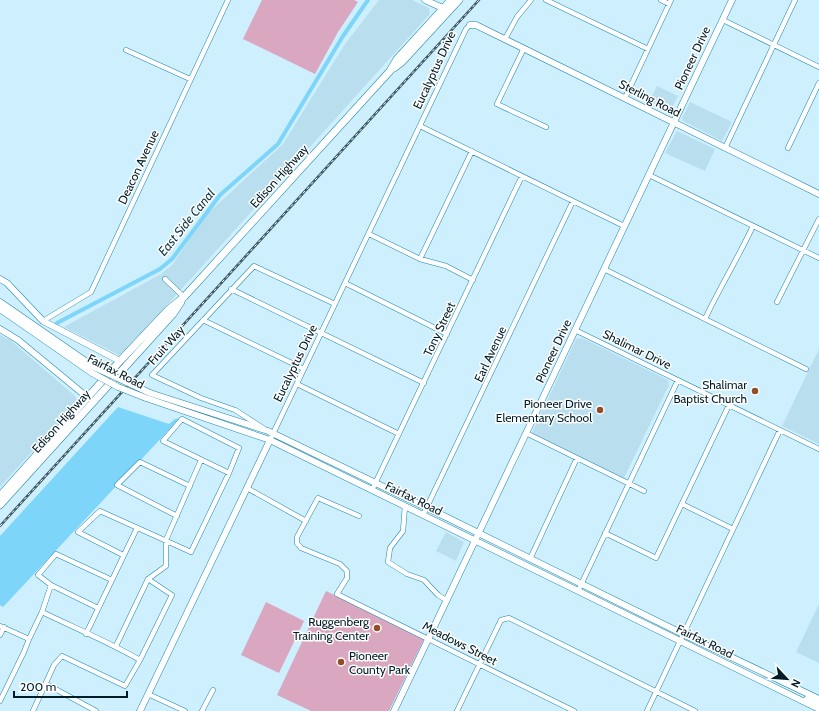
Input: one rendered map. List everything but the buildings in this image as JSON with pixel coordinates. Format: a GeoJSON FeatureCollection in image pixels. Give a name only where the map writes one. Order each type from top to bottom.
{"type":"FeatureCollection","features":[{"type":"Feature","properties":{"kind":"main road"},"geometry":{"type":"LineString","coordinates":[[425,0],[446,10]]}},
{"type":"Feature","properties":{"kind":"main road","name":"Edison Highway"},"geometry":{"type":"LineString","coordinates":[[446,10],[451,0]]}},
{"type":"Feature","properties":{"kind":"main road","name":"Edison Highway"},"geometry":{"type":"LineString","coordinates":[[0,496],[120,361],[169,309],[184,297],[390,71],[398,59],[446,10],[459,0]]}},
{"type":"Feature","properties":{"kind":"main road","name":"Pioneer Drive"},"geometry":{"type":"LineString","coordinates":[[394,711],[732,0]]}},
{"type":"Feature","properties":{"kind":"main road","name":"Sterling Road"},"geometry":{"type":"LineString","coordinates":[[470,24],[476,24],[819,194]]}},
{"type":"Feature","properties":{"kind":"main road"},"geometry":{"type":"LineString","coordinates":[[0,279],[7,283],[43,321],[120,361]]}},
{"type":"Feature","properties":{"kind":"main road","name":"Edison Highway"},"geometry":{"type":"LineString","coordinates":[[0,505],[173,314],[184,297]]}},
{"type":"Feature","properties":{"kind":"main road","name":"Fairfax Road"},"geometry":{"type":"LineString","coordinates":[[0,302],[93,370],[150,393],[270,435],[376,483],[819,699]]}},
{"type":"Feature","properties":{"kind":"main road","name":"Fairfax Road"},"geometry":{"type":"LineString","coordinates":[[0,309],[118,387],[146,398],[270,435],[372,490],[819,709]]}},
{"type":"Feature","properties":{"kind":"main road"},"geometry":{"type":"LineString","coordinates":[[0,329],[18,340],[88,398]]}},
{"type":"Feature","properties":{"kind":"main road","name":"Eucalyptus Drive"},"geometry":{"type":"LineString","coordinates":[[140,711],[247,488],[270,435]]}},
{"type":"Feature","properties":{"kind":"main road"},"geometry":{"type":"LineString","coordinates":[[794,697],[819,704]]}},
{"type":"Feature","properties":{"kind":"street","name":"Deacon Avenue"},"geometry":{"type":"LineString","coordinates":[[43,321],[91,292],[228,0]]}},
{"type":"Feature","properties":{"kind":"street"},"geometry":{"type":"LineString","coordinates":[[505,39],[517,17],[531,0]]}},
{"type":"Feature","properties":{"kind":"street"},"geometry":{"type":"LineString","coordinates":[[546,0],[648,48]]}},
{"type":"Feature","properties":{"kind":"street"},"geometry":{"type":"LineString","coordinates":[[625,98],[670,2],[661,0]]}},
{"type":"Feature","properties":{"kind":"street"},"geometry":{"type":"LineString","coordinates":[[725,148],[795,0]]}},
{"type":"Feature","properties":{"kind":"street"},"geometry":{"type":"LineString","coordinates":[[723,20],[819,67]]}},
{"type":"Feature","properties":{"kind":"street","name":"Eucalyptus Drive"},"geometry":{"type":"LineString","coordinates":[[270,435],[322,333],[466,29],[470,24]]}},
{"type":"Feature","properties":{"kind":"street"},"geometry":{"type":"LineString","coordinates":[[524,48],[497,104],[546,128]]}},
{"type":"Feature","properties":{"kind":"street"},"geometry":{"type":"LineString","coordinates":[[126,50],[190,79]]}},
{"type":"Feature","properties":{"kind":"street"},"geometry":{"type":"LineString","coordinates":[[788,148],[819,83]]}},
{"type":"Feature","properties":{"kind":"street"},"geometry":{"type":"LineString","coordinates":[[420,126],[624,226]]}},
{"type":"Feature","properties":{"kind":"street"},"geometry":{"type":"LineString","coordinates":[[420,259],[472,151]]}},
{"type":"Feature","properties":{"kind":"street"},"geometry":{"type":"LineString","coordinates":[[649,175],[819,258]]}},
{"type":"Feature","properties":{"kind":"street","name":"Tony Street"},"geometry":{"type":"LineString","coordinates":[[372,490],[522,176]]}},
{"type":"Feature","properties":{"kind":"street","name":"Earl Avenue"},"geometry":{"type":"LineString","coordinates":[[424,515],[573,201]]}},
{"type":"Feature","properties":{"kind":"street"},"geometry":{"type":"LineString","coordinates":[[777,302],[819,219]]}},
{"type":"Feature","properties":{"kind":"street"},"geometry":{"type":"LineString","coordinates":[[705,319],[724,278],[735,264],[753,226]]}},
{"type":"Feature","properties":{"kind":"street"},"geometry":{"type":"LineString","coordinates":[[369,234],[420,259],[446,266],[473,280]]}},
{"type":"Feature","properties":{"kind":"street","name":"Fruit Way"},"geometry":{"type":"LineString","coordinates":[[270,435],[235,410],[201,398],[152,374],[250,269],[258,267],[335,304]]}},
{"type":"Feature","properties":{"kind":"street"},"geometry":{"type":"LineString","coordinates":[[604,270],[806,369]]}},
{"type":"Feature","properties":{"kind":"street"},"geometry":{"type":"LineString","coordinates":[[165,279],[184,297]]}},
{"type":"Feature","properties":{"kind":"street"},"geometry":{"type":"LineString","coordinates":[[345,283],[447,334]]}},
{"type":"Feature","properties":{"kind":"street"},"geometry":{"type":"LineString","coordinates":[[231,289],[424,383]]}},
{"type":"Feature","properties":{"kind":"street"},"geometry":{"type":"LineString","coordinates":[[202,320],[304,369]]}},
{"type":"Feature","properties":{"kind":"street","name":"Shalimar Drive"},"geometry":{"type":"LineString","coordinates":[[575,330],[819,449]]}},
{"type":"Feature","properties":{"kind":"street"},"geometry":{"type":"LineString","coordinates":[[578,591],[678,380]]}},
{"type":"Feature","properties":{"kind":"street"},"geometry":{"type":"LineString","coordinates":[[297,384],[399,434]]}},
{"type":"Feature","properties":{"kind":"street"},"geometry":{"type":"LineString","coordinates":[[605,533],[656,558],[729,405]]}},
{"type":"Feature","properties":{"kind":"street"},"geometry":{"type":"LineString","coordinates":[[123,555],[78,532],[100,511],[191,552],[229,473],[239,448],[182,419],[163,441],[229,473]]}},
{"type":"Feature","properties":{"kind":"street"},"geometry":{"type":"LineString","coordinates":[[647,711],[780,430]]}},
{"type":"Feature","properties":{"kind":"street"},"geometry":{"type":"LineString","coordinates":[[526,433],[644,491]]}},
{"type":"Feature","properties":{"kind":"street"},"geometry":{"type":"LineString","coordinates":[[530,559],[577,458]]}},
{"type":"Feature","properties":{"kind":"street"},"geometry":{"type":"LineString","coordinates":[[116,646],[148,579],[166,566],[166,540],[201,460]]}},
{"type":"Feature","properties":{"kind":"street"},"geometry":{"type":"LineString","coordinates":[[177,516],[117,485],[140,462],[190,486]]}},
{"type":"Feature","properties":{"kind":"street"},"geometry":{"type":"LineString","coordinates":[[247,488],[306,521],[318,498],[359,516]]}},
{"type":"Feature","properties":{"kind":"street"},"geometry":{"type":"LineString","coordinates":[[682,504],[733,529]]}},
{"type":"Feature","properties":{"kind":"street"},"geometry":{"type":"LineString","coordinates":[[405,506],[403,531],[390,548],[388,562],[407,574],[424,580],[438,595],[446,600]]}},
{"type":"Feature","properties":{"kind":"street","name":"Meadows Street"},"geometry":{"type":"LineString","coordinates":[[306,521],[297,537],[297,543],[301,548],[340,564],[345,568],[348,574],[337,594],[574,711]]}},
{"type":"Feature","properties":{"kind":"street"},"geometry":{"type":"LineString","coordinates":[[86,634],[137,528]]}},
{"type":"Feature","properties":{"kind":"street"},"geometry":{"type":"LineString","coordinates":[[98,608],[51,585],[38,575],[56,554],[112,580]]}},
{"type":"Feature","properties":{"kind":"street"},"geometry":{"type":"LineString","coordinates":[[33,711],[54,666],[62,656],[125,686],[140,660],[172,594],[148,579]]}},
{"type":"Feature","properties":{"kind":"street"},"geometry":{"type":"LineString","coordinates":[[0,700],[42,612],[51,585]]}},
{"type":"Feature","properties":{"kind":"street"},"geometry":{"type":"LineString","coordinates":[[42,612],[86,634],[116,646],[140,660]]}},
{"type":"Feature","properties":{"kind":"street"},"geometry":{"type":"LineString","coordinates":[[457,711],[501,620],[509,618],[695,711]]}},
{"type":"Feature","properties":{"kind":"street"},"geometry":{"type":"LineString","coordinates":[[0,635],[2,627],[29,639]]}},
{"type":"Feature","properties":{"kind":"street"},"geometry":{"type":"LineString","coordinates":[[46,684],[96,711]]}},
{"type":"Feature","properties":{"kind":"street"},"geometry":{"type":"LineString","coordinates":[[202,711],[213,690]]}},
{"type":"Feature","properties":{"kind":"street"},"geometry":{"type":"LineString","coordinates":[[148,694],[185,711]]}},
{"type":"Feature","properties":{"kind":"shaded area"},"geometry":{"type":"Polygon","coordinates":[[[262,0],[354,0],[358,2],[338,32],[315,74],[243,39],[262,0]]]}},
{"type":"Feature","properties":{"kind":"shaded area"},"geometry":{"type":"Polygon","coordinates":[[[379,0],[412,0],[429,8],[430,14],[121,356],[64,327],[161,274],[172,265],[205,216],[283,144],[345,44],[379,0]]]}},
{"type":"Feature","properties":{"kind":"shaded area"},"geometry":{"type":"Polygon","coordinates":[[[657,86],[678,96],[670,111],[649,102],[657,86]]]}},
{"type":"Feature","properties":{"kind":"shaded area"},"geometry":{"type":"Polygon","coordinates":[[[690,102],[732,122],[722,141],[683,121],[682,118],[690,102]]]}},
{"type":"Feature","properties":{"kind":"shaded area"},"geometry":{"type":"Polygon","coordinates":[[[677,131],[715,149],[705,171],[665,153],[677,131]]]}},
{"type":"Feature","properties":{"kind":"shaded area"},"geometry":{"type":"Polygon","coordinates":[[[0,335],[10,340],[75,396],[78,401],[0,487],[0,335]]]}},
{"type":"Feature","properties":{"kind":"shaded area","name":"Pioneer Drive Elementary School"},"geometry":{"type":"Polygon","coordinates":[[[582,338],[668,380],[669,385],[623,480],[531,435],[576,339],[582,338]]]}},
{"type":"Feature","properties":{"kind":"shaded area"},"geometry":{"type":"Polygon","coordinates":[[[819,349],[819,444],[782,426],[819,349]]]}},
{"type":"Feature","properties":{"kind":"shaded area"},"geometry":{"type":"Polygon","coordinates":[[[446,532],[464,542],[456,561],[436,551],[446,532]]]}},
{"type":"Feature","properties":{"kind":"shaded area"},"geometry":{"type":"Polygon","coordinates":[[[326,591],[424,639],[389,711],[311,711],[277,695],[326,591]]]}},
{"type":"Feature","properties":{"kind":"shaded area"},"geometry":{"type":"Polygon","coordinates":[[[266,602],[304,621],[279,673],[241,655],[266,602]]]}},
{"type":"Feature","properties":{"kind":"shaded area"},"geometry":{"type":"Polygon","coordinates":[[[819,604],[819,663],[796,652],[819,604]]]}},
{"type":"Feature","properties":{"kind":"water"},"geometry":{"type":"Polygon","coordinates":[[[118,407],[169,424],[175,419],[180,418],[3,607],[0,605],[0,536],[118,407]]]}},
{"type":"Feature","properties":{"kind":"waterway","name":"East Side Canal"},"geometry":{"type":"LineString","coordinates":[[57,323],[160,269],[172,259],[220,195],[278,144],[343,36],[368,0]]}},
{"type":"Feature","properties":{"kind":"railway"},"geometry":{"type":"LineString","coordinates":[[0,526],[479,0]]}},
{"type":"Feature","properties":{"kind":"place","name":"Shalimar Baptist Church"},"geometry":{"type":"Point","coordinates":[755,391]}},
{"type":"Feature","properties":{"kind":"place","name":"Pioneer Drive Elementary School"},"geometry":{"type":"Point","coordinates":[600,410]}},
{"type":"Feature","properties":{"kind":"place","name":"Ruggenberg Training Center"},"geometry":{"type":"Point","coordinates":[377,628]}},
{"type":"Feature","properties":{"kind":"place","name":"Pioneer County Park"},"geometry":{"type":"Point","coordinates":[341,662]}}]}
